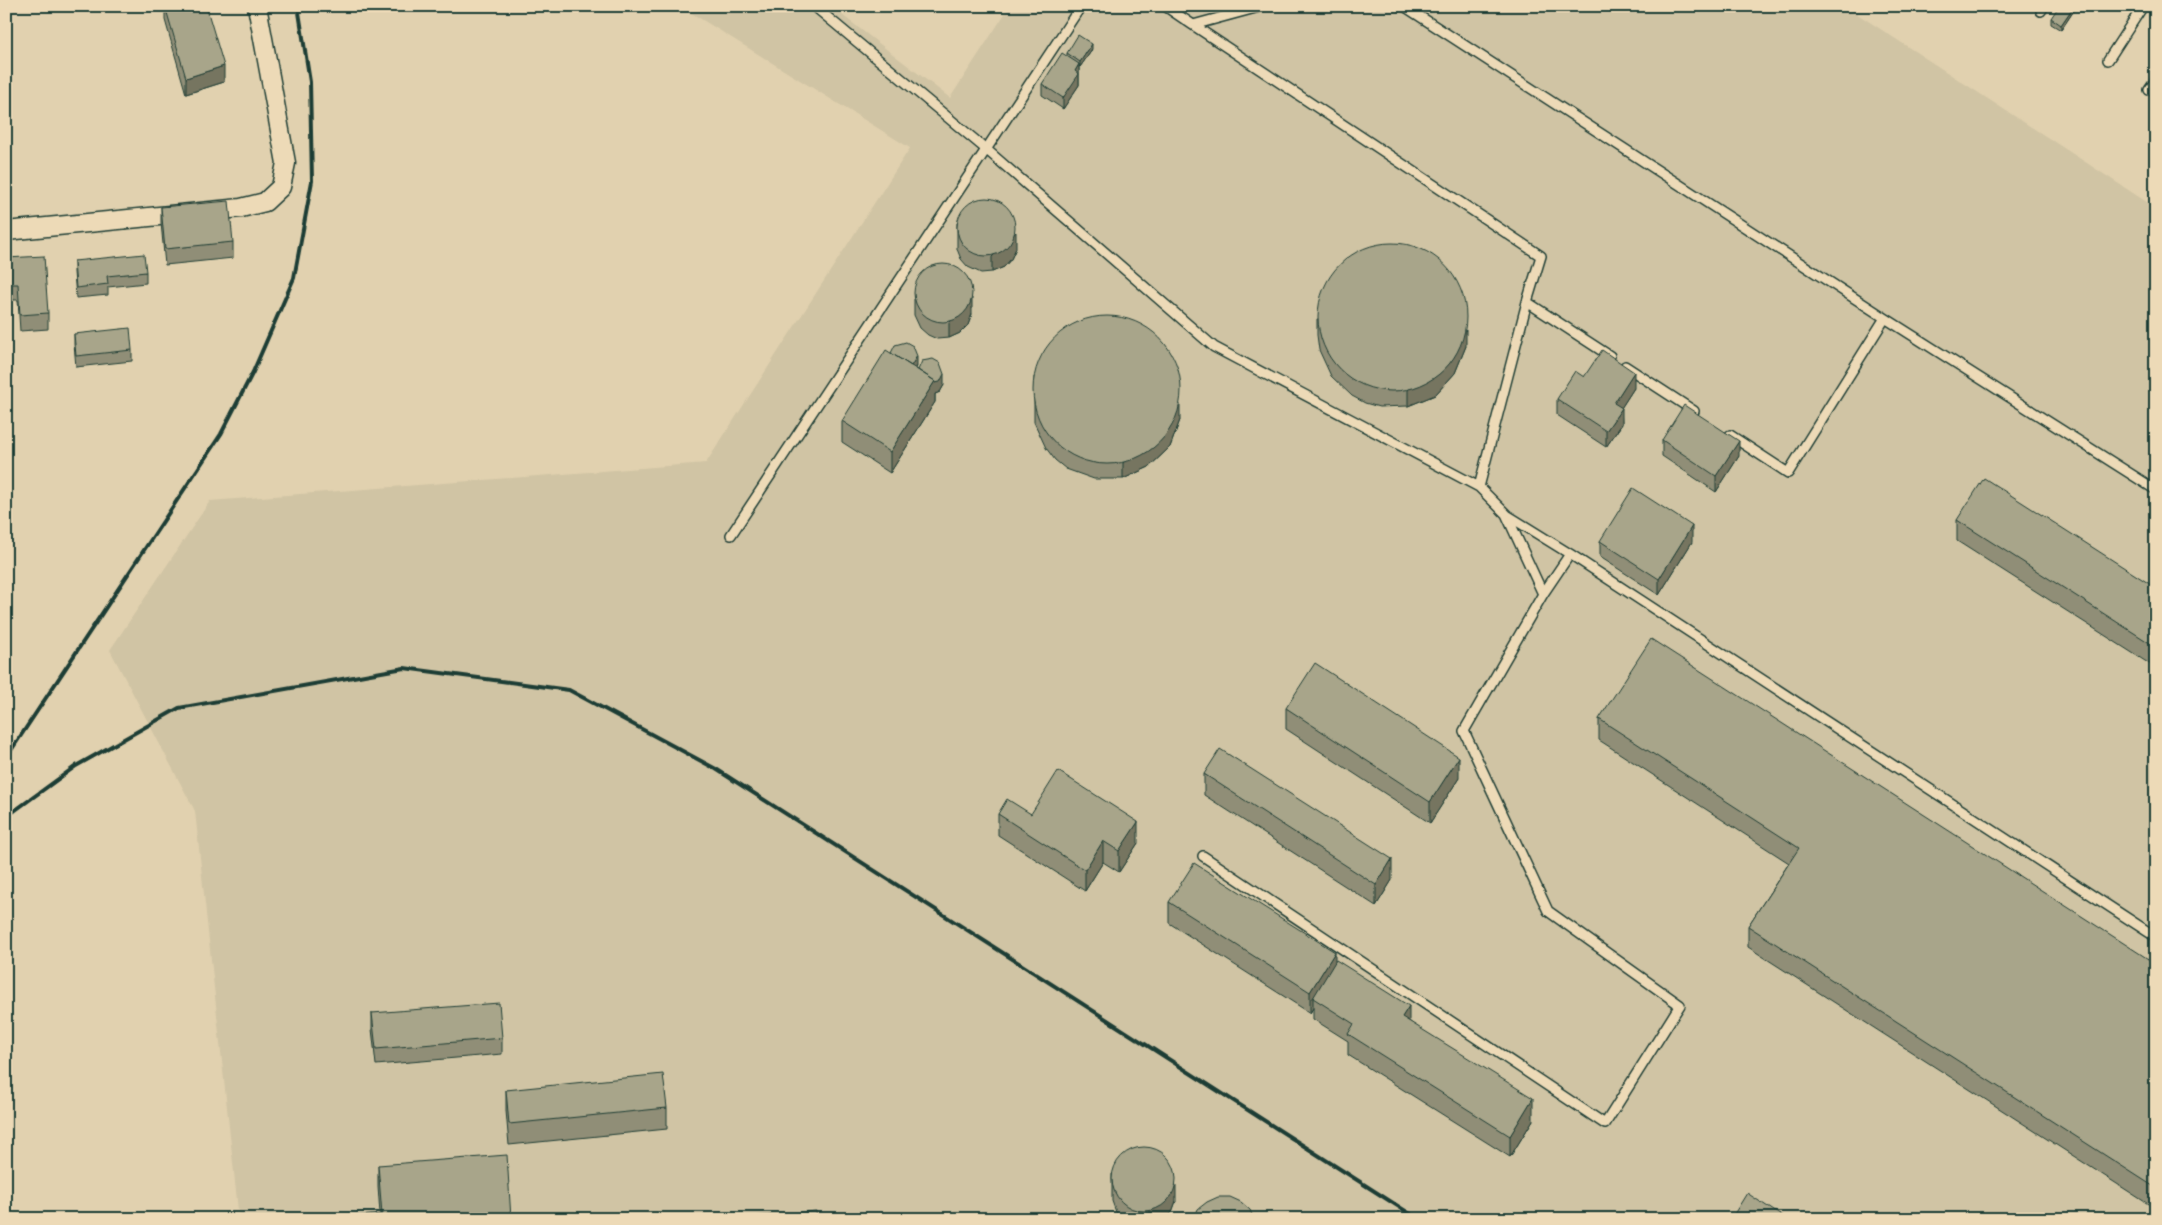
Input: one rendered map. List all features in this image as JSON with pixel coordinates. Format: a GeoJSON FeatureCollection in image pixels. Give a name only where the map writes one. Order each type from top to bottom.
{"type":"FeatureCollection","features":[{"type":"Feature","properties":{"kind":"street"},"geometry":{"type":"LineString","coordinates":[[6,231],[241,208],[266,202],[281,187],[286,162],[257,6]]}},
{"type":"Feature","properties":{"kind":"lane"},"geometry":{"type":"LineString","coordinates":[[814,6],[987,150],[1214,347],[1479,487],[1506,514],[2156,937]]}},
{"type":"Feature","properties":{"kind":"lane"},"geometry":{"type":"LineString","coordinates":[[731,535],[1081,6]]}},
{"type":"Feature","properties":{"kind":"lane"},"geometry":{"type":"LineString","coordinates":[[1165,6],[1541,256],[1526,302],[1479,487]]}},
{"type":"Feature","properties":{"kind":"lane"},"geometry":{"type":"LineString","coordinates":[[1193,25],[1263,6]]}},
{"type":"Feature","properties":{"kind":"lane"},"geometry":{"type":"LineString","coordinates":[[1404,6],[1885,318],[2156,490]]}},
{"type":"Feature","properties":{"kind":"lane"},"geometry":{"type":"LineString","coordinates":[[2108,60],[2143,6]]}},
{"type":"Feature","properties":{"kind":"lane"},"geometry":{"type":"LineString","coordinates":[[2149,90],[2156,80]]}},
{"type":"Feature","properties":{"kind":"lane"},"geometry":{"type":"LineString","coordinates":[[1526,302],[1698,414]]}},
{"type":"Feature","properties":{"kind":"lane"},"geometry":{"type":"LineString","coordinates":[[1723,430],[1788,473],[1885,318]]}},
{"type":"Feature","properties":{"kind":"lane"},"geometry":{"type":"LineString","coordinates":[[1506,514],[1543,594]]}},
{"type":"Feature","properties":{"kind":"lane"},"geometry":{"type":"LineString","coordinates":[[1203,856],[1605,1124],[1680,1005],[1548,911],[1464,730],[1543,594],[1570,554]]}},
{"type":"Feature","properties":{"kind":"shaded area"},"geometry":{"type":"Polygon","coordinates":[[[680,6],[842,6],[842,15],[950,98],[1010,6],[1845,6],[2156,208],[2156,1219],[239,1219],[195,811],[110,650],[210,501],[706,463],[910,148],[680,6]]]}},
{"type":"Feature","properties":{"kind":"building"},"geometry":{"type":"Polygon","coordinates":[[[165,6],[206,6],[224,66],[186,78],[165,6]]]}},
{"type":"Feature","properties":{"kind":"building"},"geometry":{"type":"Polygon","coordinates":[[[2059,6],[2074,6],[2061,25],[2051,18],[2059,6]]]}},
{"type":"Feature","properties":{"kind":"building"},"geometry":{"type":"Polygon","coordinates":[[[1078,35],[1092,44],[1080,62],[1067,53],[1078,35]]]}},
{"type":"Feature","properties":{"kind":"building"},"geometry":{"type":"Polygon","coordinates":[[[1062,53],[1079,64],[1075,71],[1079,74],[1063,98],[1042,84],[1062,53]]]}},
{"type":"Feature","properties":{"kind":"building"},"geometry":{"type":"Polygon","coordinates":[[[980,198],[992,198],[1007,206],[1015,221],[1015,233],[1007,248],[992,256],[980,256],[965,248],[957,233],[957,221],[965,206],[980,198]]]}},
{"type":"Feature","properties":{"kind":"building"},"geometry":{"type":"Polygon","coordinates":[[[229,201],[233,242],[165,249],[161,207],[229,201]]]}},
{"type":"Feature","properties":{"kind":"building"},"geometry":{"type":"Polygon","coordinates":[[[1392,243],[1420,248],[1433,255],[1444,265],[1454,276],[1461,289],[1466,317],[1461,345],[1454,358],[1444,369],[1433,379],[1420,386],[1392,391],[1364,386],[1351,379],[1340,369],[1330,358],[1323,345],[1318,317],[1323,289],[1330,276],[1340,265],[1351,255],[1364,248],[1392,243]]]}},
{"type":"Feature","properties":{"kind":"building"},"geometry":{"type":"Polygon","coordinates":[[[144,254],[146,272],[107,276],[108,284],[76,288],[74,261],[144,254]]]}},
{"type":"Feature","properties":{"kind":"building"},"geometry":{"type":"Polygon","coordinates":[[[44,256],[48,313],[20,315],[18,284],[6,284],[6,258],[44,256]]]}},
{"type":"Feature","properties":{"kind":"building"},"geometry":{"type":"Polygon","coordinates":[[[937,264],[949,264],[964,272],[972,287],[972,299],[964,314],[949,322],[937,322],[922,314],[914,299],[914,287],[922,272],[937,264]]]}},
{"type":"Feature","properties":{"kind":"building"},"geometry":{"type":"Polygon","coordinates":[[[1107,316],[1135,322],[1159,338],[1175,362],[1181,390],[1175,418],[1159,442],[1135,458],[1107,464],[1079,458],[1055,442],[1039,418],[1033,390],[1039,362],[1055,338],[1079,322],[1107,316]]]}},
{"type":"Feature","properties":{"kind":"building"},"geometry":{"type":"Polygon","coordinates":[[[130,328],[132,350],[76,356],[74,334],[130,328]]]}},
{"type":"Feature","properties":{"kind":"building"},"geometry":{"type":"Polygon","coordinates":[[[906,342],[913,346],[917,356],[911,366],[891,353],[895,345],[906,342]]]}},
{"type":"Feature","properties":{"kind":"building"},"geometry":{"type":"Polygon","coordinates":[[[886,350],[935,381],[890,452],[842,421],[886,350]]]}},
{"type":"Feature","properties":{"kind":"building"},"geometry":{"type":"Polygon","coordinates":[[[1602,350],[1634,372],[1614,403],[1622,408],[1606,431],[1557,399],[1575,371],[1584,377],[1602,350]]]}},
{"type":"Feature","properties":{"kind":"building"},"geometry":{"type":"Polygon","coordinates":[[[933,359],[940,363],[944,374],[940,382],[935,383],[935,381],[918,370],[922,361],[933,359]]]}},
{"type":"Feature","properties":{"kind":"building"},"geometry":{"type":"Polygon","coordinates":[[[1684,405],[1739,441],[1716,476],[1662,440],[1684,405]]]}},
{"type":"Feature","properties":{"kind":"building"},"geometry":{"type":"Polygon","coordinates":[[[1984,478],[2156,588],[2156,647],[1957,520],[1984,478]]]}},
{"type":"Feature","properties":{"kind":"building"},"geometry":{"type":"Polygon","coordinates":[[[1633,488],[1692,526],[1659,579],[1600,541],[1633,488]]]}},
{"type":"Feature","properties":{"kind":"building"},"geometry":{"type":"Polygon","coordinates":[[[1651,639],[2156,964],[2156,1188],[1748,926],[1799,848],[1599,719],[1651,639]]]}},
{"type":"Feature","properties":{"kind":"building"},"geometry":{"type":"Polygon","coordinates":[[[1315,663],[1459,757],[1430,802],[1286,708],[1315,663]]]}},
{"type":"Feature","properties":{"kind":"building"},"geometry":{"type":"Polygon","coordinates":[[[1220,749],[1392,859],[1376,885],[1204,774],[1220,749]]]}},
{"type":"Feature","properties":{"kind":"building"},"geometry":{"type":"Polygon","coordinates":[[[1058,771],[1138,822],[1119,851],[1103,841],[1085,870],[998,814],[1007,799],[1031,814],[1058,771]]]}},
{"type":"Feature","properties":{"kind":"building"},"geometry":{"type":"Polygon","coordinates":[[[1194,863],[1335,952],[1310,992],[1169,902],[1194,863]]]}},
{"type":"Feature","properties":{"kind":"building"},"geometry":{"type":"Polygon","coordinates":[[[1336,960],[1409,1006],[1402,1017],[1533,1098],[1510,1136],[1348,1034],[1354,1024],[1313,998],[1336,960]]]}},
{"type":"Feature","properties":{"kind":"building"},"geometry":{"type":"Polygon","coordinates":[[[499,1003],[502,1038],[376,1049],[372,1013],[499,1003]]]}},
{"type":"Feature","properties":{"kind":"building"},"geometry":{"type":"Polygon","coordinates":[[[663,1074],[667,1108],[509,1124],[506,1090],[663,1074]]]}},
{"type":"Feature","properties":{"kind":"building"},"geometry":{"type":"Polygon","coordinates":[[[1138,1147],[1150,1147],[1167,1156],[1174,1167],[1176,1179],[1174,1191],[1167,1202],[1150,1211],[1138,1211],[1126,1206],[1117,1197],[1112,1185],[1112,1173],[1117,1161],[1126,1152],[1138,1147]]]}},
{"type":"Feature","properties":{"kind":"building"},"geometry":{"type":"Polygon","coordinates":[[[507,1155],[511,1219],[322,1219],[382,1214],[378,1165],[507,1155]]]}},
{"type":"Feature","properties":{"kind":"building"},"geometry":{"type":"Polygon","coordinates":[[[1747,1193],[1786,1219],[1731,1219],[1747,1193]]]}},
{"type":"Feature","properties":{"kind":"building"},"geometry":{"type":"Polygon","coordinates":[[[1218,1197],[1230,1197],[1241,1202],[1250,1210],[1254,1219],[1194,1219],[1198,1209],[1218,1197]]]}},
{"type":"Feature","properties":{"kind":"building"},"geometry":{"type":"Polygon","coordinates":[[[816,1211],[817,1219],[730,1219],[816,1211]]]}},
{"type":"Feature","properties":{"kind":"railway"},"geometry":{"type":"LineString","coordinates":[[6,758],[221,434],[253,372],[294,278],[312,181],[310,82],[298,6]]}},
{"type":"Feature","properties":{"kind":"railway"},"geometry":{"type":"LineString","coordinates":[[6,817],[76,766],[179,708],[404,668],[569,690],[716,769],[1418,1219]]}}]}
